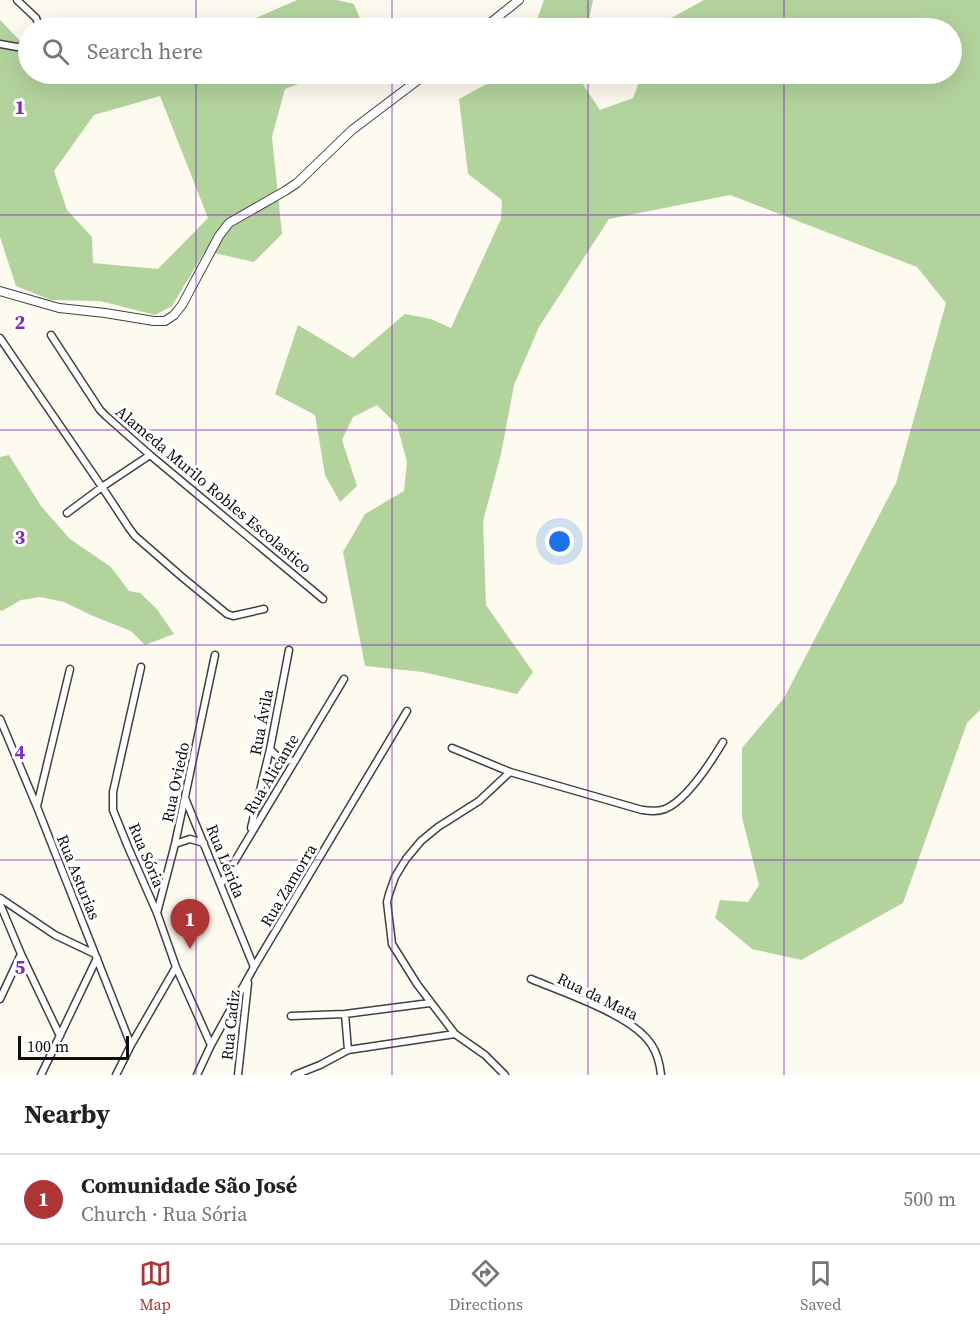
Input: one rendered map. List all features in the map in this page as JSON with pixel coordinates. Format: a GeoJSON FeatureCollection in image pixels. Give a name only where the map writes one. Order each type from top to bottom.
{"type":"FeatureCollection","features":[{"type":"Feature","properties":{"kind":"street"},"geometry":{"type":"LineString","coordinates":[[16,0],[36,18]]}},
{"type":"Feature","properties":{"kind":"street"},"geometry":{"type":"LineString","coordinates":[[496,18],[519,0]]}},
{"type":"Feature","properties":{"kind":"street"},"geometry":{"type":"LineString","coordinates":[[0,44],[18,47]]}},
{"type":"Feature","properties":{"kind":"street"},"geometry":{"type":"LineString","coordinates":[[0,291],[59,308],[165,321],[182,305],[219,236],[229,223],[297,183],[352,130],[413,84]]}},
{"type":"Feature","properties":{"kind":"street","name":"Alameda Murilo Robles Escolastico"},"geometry":{"type":"LineString","coordinates":[[51,336],[100,410],[150,455],[324,599]]}},
{"type":"Feature","properties":{"kind":"street"},"geometry":{"type":"LineString","coordinates":[[0,338],[135,536],[227,614],[234,616],[264,609]]}},
{"type":"Feature","properties":{"kind":"street"},"geometry":{"type":"LineString","coordinates":[[67,513],[150,455]]}},
{"type":"Feature","properties":{"kind":"street","name":"Rua Ávila"},"geometry":{"type":"LineString","coordinates":[[250,835],[270,749],[289,650]]}},
{"type":"Feature","properties":{"kind":"street","name":"Rua Oviedo"},"geometry":{"type":"LineString","coordinates":[[157,913],[176,844],[215,655]]}},
{"type":"Feature","properties":{"kind":"street","name":"Rua Sória"},"geometry":{"type":"LineString","coordinates":[[141,667],[114,792],[113,810],[157,913],[176,967],[211,1045]]}},
{"type":"Feature","properties":{"kind":"street"},"geometry":{"type":"LineString","coordinates":[[37,807],[70,669]]}},
{"type":"Feature","properties":{"kind":"street","name":"Rua Alicante"},"geometry":{"type":"LineString","coordinates":[[221,884],[344,679]]}},
{"type":"Feature","properties":{"kind":"street","name":"Rua Zamorra"},"geometry":{"type":"LineString","coordinates":[[197,1075],[254,967],[407,711]]}},
{"type":"Feature","properties":{"kind":"street","name":"Rua Asturias"},"geometry":{"type":"LineString","coordinates":[[0,719],[131,1045]]}},
{"type":"Feature","properties":{"kind":"street"},"geometry":{"type":"LineString","coordinates":[[452,748],[510,772],[654,812],[670,806],[691,788],[723,742]]}},
{"type":"Feature","properties":{"kind":"street"},"geometry":{"type":"LineString","coordinates":[[270,749],[280,758],[295,761]]}},
{"type":"Feature","properties":{"kind":"street"},"geometry":{"type":"LineString","coordinates":[[505,1075],[485,1055],[455,1034],[430,1003],[392,944],[387,902],[394,877],[421,841],[438,827],[479,801],[510,772]]}},
{"type":"Feature","properties":{"kind":"street","name":"Rua Lérida"},"geometry":{"type":"LineString","coordinates":[[185,798],[254,967]]}},
{"type":"Feature","properties":{"kind":"street"},"geometry":{"type":"LineString","coordinates":[[176,844],[190,839],[204,843]]}},
{"type":"Feature","properties":{"kind":"street"},"geometry":{"type":"LineString","coordinates":[[0,898],[55,935],[96,956],[41,1075]]}},
{"type":"Feature","properties":{"kind":"street"},"geometry":{"type":"LineString","coordinates":[[0,904],[60,1036]]}},
{"type":"Feature","properties":{"kind":"street"},"geometry":{"type":"LineString","coordinates":[[0,999],[21,954]]}},
{"type":"Feature","properties":{"kind":"street"},"geometry":{"type":"LineString","coordinates":[[116,1075],[176,967]]}},
{"type":"Feature","properties":{"kind":"street","name":"Rua Cadiz"},"geometry":{"type":"LineString","coordinates":[[238,1075],[248,979]]}},
{"type":"Feature","properties":{"kind":"street","name":"Rua da Mata"},"geometry":{"type":"LineString","coordinates":[[531,979],[595,1006],[628,1023],[651,1044],[657,1055],[661,1075]]}},
{"type":"Feature","properties":{"kind":"street"},"geometry":{"type":"LineString","coordinates":[[291,1016],[345,1014],[430,1003]]}},
{"type":"Feature","properties":{"kind":"street"},"geometry":{"type":"LineString","coordinates":[[345,1014],[348,1050]]}},
{"type":"Feature","properties":{"kind":"street"},"geometry":{"type":"LineString","coordinates":[[295,1075],[348,1050],[455,1034]]}},
{"type":"Feature","properties":{"kind":"green space"},"geometry":{"type":"Polygon","coordinates":[[[297,0],[337,0],[354,4],[360,18],[256,18],[297,0]]]}},
{"type":"Feature","properties":{"kind":"green space"},"geometry":{"type":"Polygon","coordinates":[[[544,0],[593,0],[589,18],[538,18],[544,0]]]}},
{"type":"Feature","properties":{"kind":"green space"},"geometry":{"type":"Polygon","coordinates":[[[704,0],[980,0],[980,710],[967,723],[903,903],[801,960],[752,949],[715,918],[720,900],[748,902],[759,885],[742,817],[742,748],[784,698],[896,483],[946,303],[917,267],[730,195],[609,219],[539,327],[514,385],[501,454],[483,521],[486,605],[533,672],[517,694],[423,672],[365,666],[343,552],[365,514],[404,491],[407,462],[397,425],[377,405],[353,417],[342,440],[357,486],[340,502],[325,475],[315,415],[275,394],[298,325],[353,358],[405,314],[431,319],[451,328],[501,219],[502,200],[468,174],[459,99],[487,84],[583,84],[600,110],[633,98],[638,84],[962,84],[962,18],[671,18],[704,0]]]}},
{"type":"Feature","properties":{"kind":"green space"},"geometry":{"type":"Polygon","coordinates":[[[0,20],[18,39],[18,84],[298,84],[285,89],[272,137],[282,234],[254,262],[205,251],[172,306],[155,315],[100,301],[51,300],[16,286],[0,237],[0,20]],[[160,96],[94,115],[54,171],[67,210],[92,237],[93,263],[158,269],[208,218],[160,96]]]}},
{"type":"Feature","properties":{"kind":"green space"},"geometry":{"type":"Polygon","coordinates":[[[9,455],[41,506],[70,539],[111,567],[129,591],[140,593],[156,608],[174,634],[145,645],[131,631],[64,602],[40,597],[21,600],[0,610],[0,457],[9,455]]]}},
{"type":"Feature","properties":{"kind":"green space"},"geometry":{"type":"Polygon","coordinates":[[[271,760],[286,767],[259,812],[271,760]]]}},
{"type":"Feature","properties":{"kind":"place","name":"Comunidade São José"},"geometry":{"type":"Point","coordinates":[190,949]}}]}
